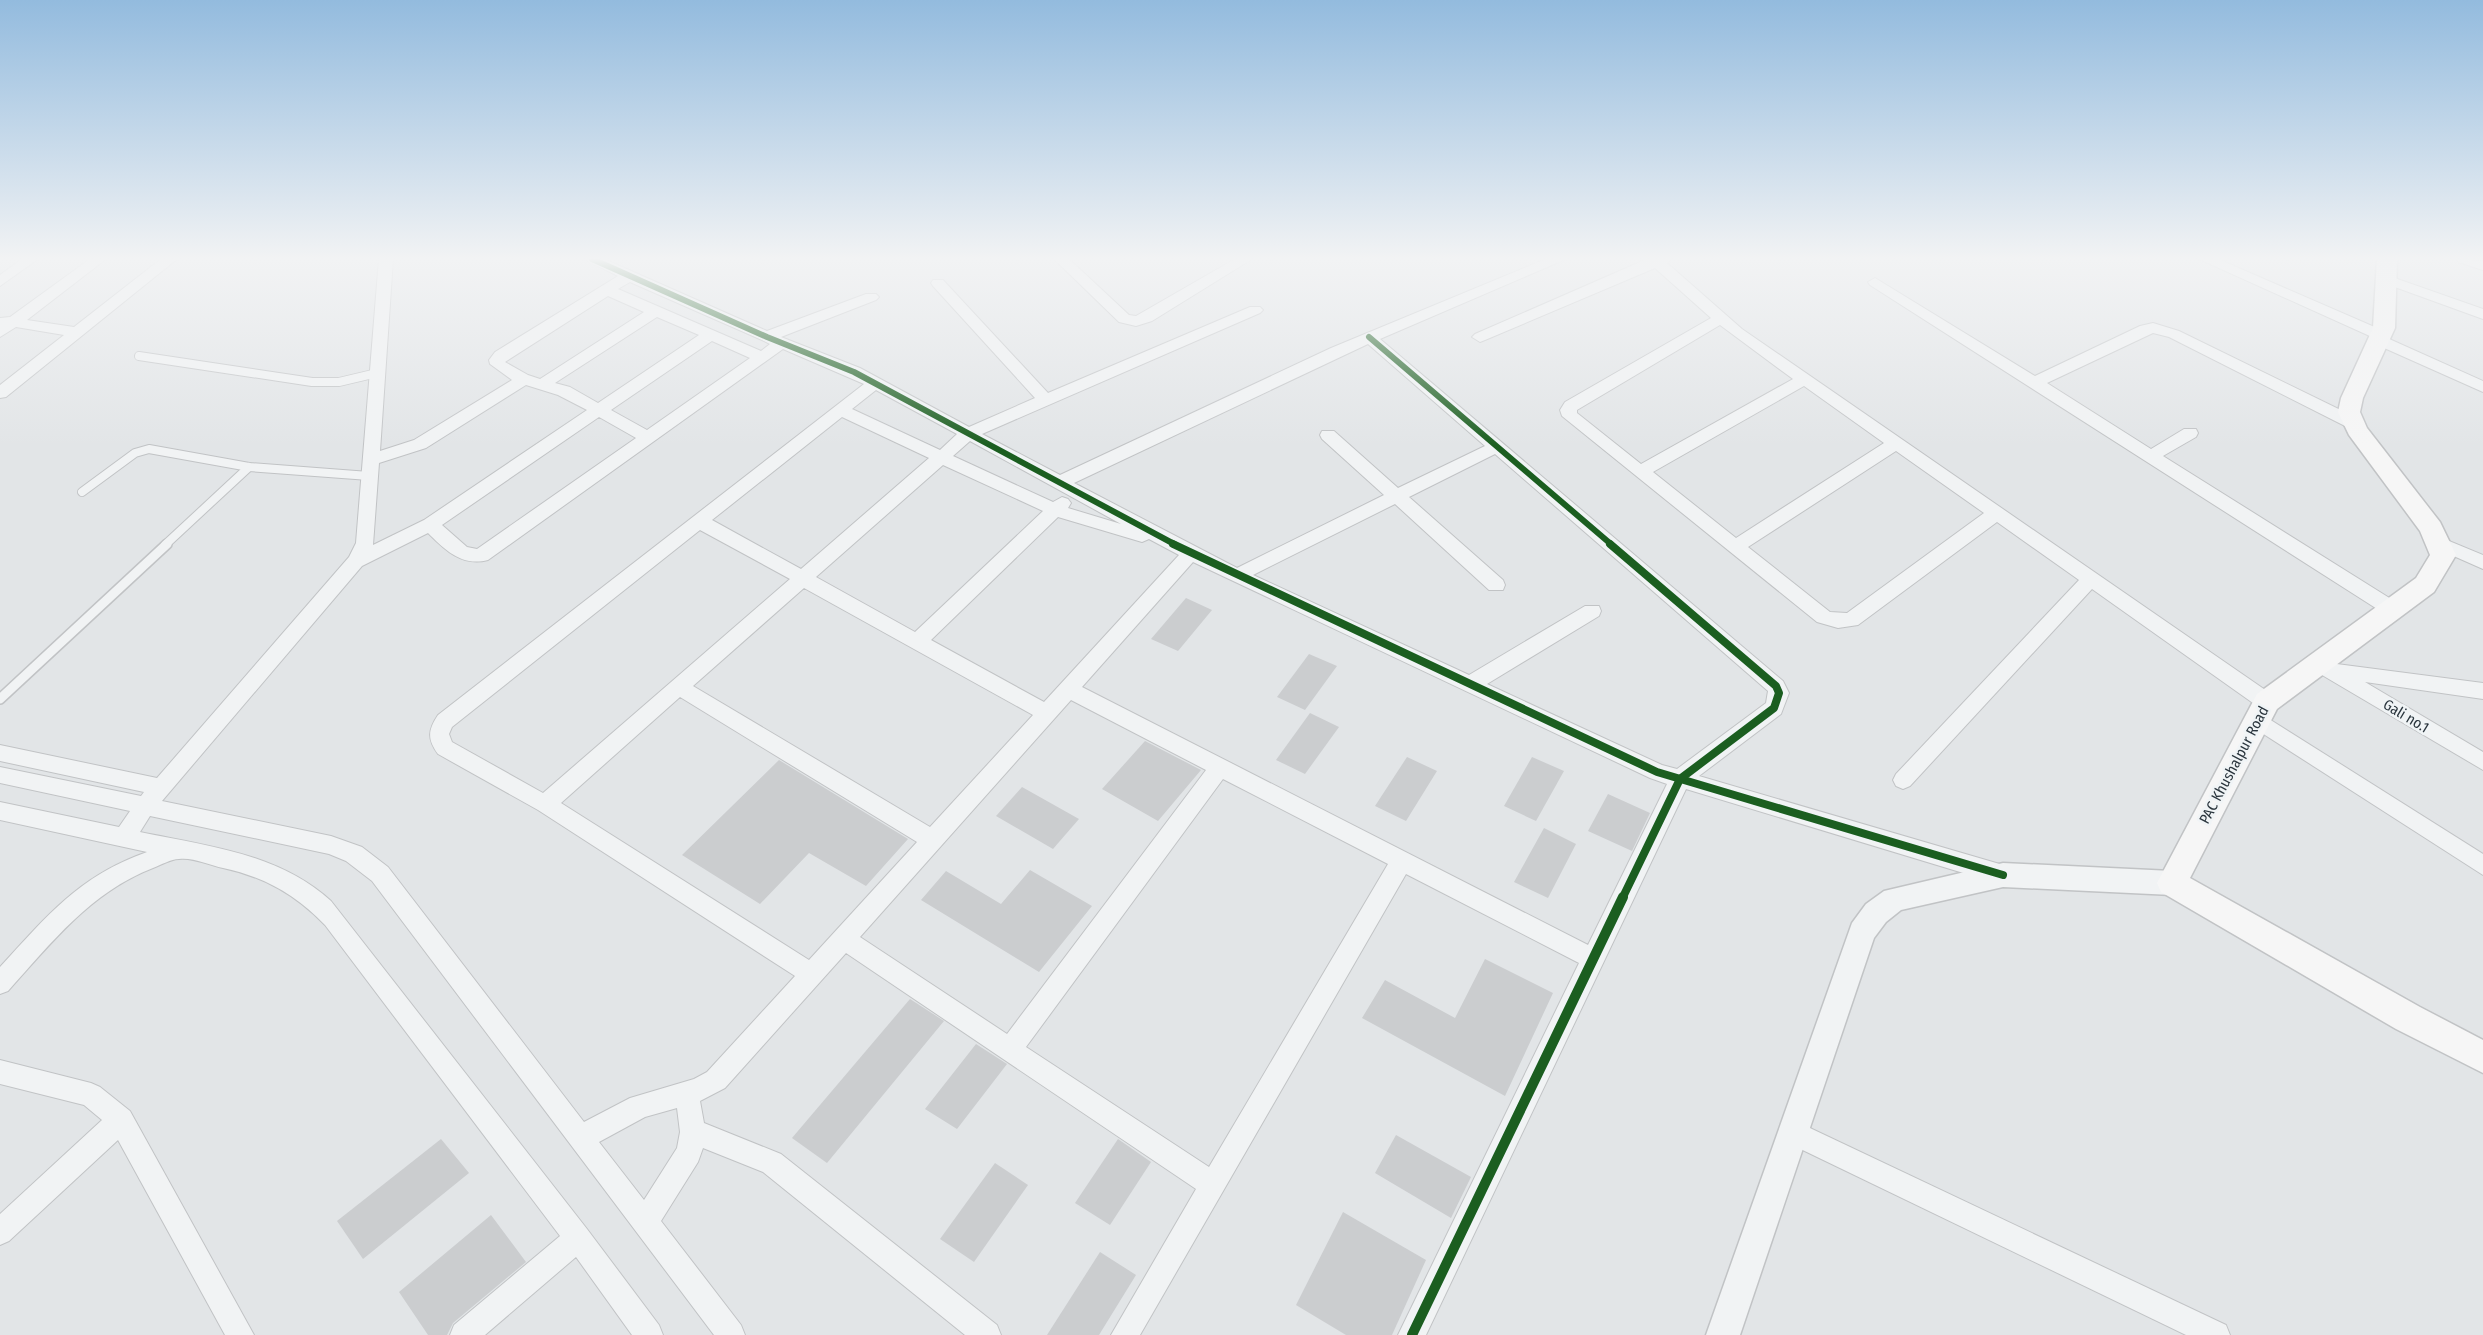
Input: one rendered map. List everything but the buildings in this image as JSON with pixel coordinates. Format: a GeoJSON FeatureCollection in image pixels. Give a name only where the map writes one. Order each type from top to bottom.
{"type":"FeatureCollection","features":[{"type":"Feature","properties":{"kind":"main road"},"geometry":{"type":"LineString","coordinates":[[2384,321],[2384,328],[2352,399],[2349,412],[2355,424],[2431,528],[2437,542]]}},
{"type":"Feature","properties":{"kind":"main road","name":"PAC Khushalpur Road"},"geometry":{"type":"LineString","coordinates":[[2172,884],[2262,711],[2321,669],[2392,609],[2425,585],[2443,555],[2437,542]]}},
{"type":"Feature","properties":{"kind":"main road"},"geometry":{"type":"LineString","coordinates":[[2172,884],[2408,1018],[2483,1057]]}},
{"type":"Feature","properties":{"kind":"street"},"geometry":{"type":"LineString","coordinates":[[8,321],[77,332]]}},
{"type":"Feature","properties":{"kind":"street"},"geometry":{"type":"LineString","coordinates":[[0,393],[91,321]]}},
{"type":"Feature","properties":{"kind":"street"},"geometry":{"type":"LineString","coordinates":[[124,837],[145,806],[356,561],[365,543],[381,321]]}},
{"type":"Feature","properties":{"kind":"street"},"geometry":{"type":"LineString","coordinates":[[556,321],[501,355],[497,360],[498,364],[522,379],[564,391],[649,438]]}},
{"type":"Feature","properties":{"kind":"street"},"geometry":{"type":"LineString","coordinates":[[543,384],[640,321]]}},
{"type":"Feature","properties":{"kind":"street"},"geometry":{"type":"LineString","coordinates":[[680,321],[762,357]]}},
{"type":"Feature","properties":{"kind":"street"},"geometry":{"type":"LineString","coordinates":[[732,321],[841,366],[1187,550],[1657,772],[2003,875],[2172,884]]}},
{"type":"Feature","properties":{"kind":"street"},"geometry":{"type":"LineString","coordinates":[[430,524],[466,556],[482,555],[762,357],[775,340],[817,321]]}},
{"type":"Feature","properties":{"kind":"street"},"geometry":{"type":"LineString","coordinates":[[973,321],[1046,400]]}},
{"type":"Feature","properties":{"kind":"street"},"geometry":{"type":"LineString","coordinates":[[544,804],[969,434],[1229,321]]}},
{"type":"Feature","properties":{"kind":"street"},"geometry":{"type":"LineString","coordinates":[[917,642],[1055,510],[1067,486],[1369,337],[1407,321]]}},
{"type":"Feature","properties":{"kind":"street"},"geometry":{"type":"LineString","coordinates":[[1480,337],[1516,321]]}},
{"type":"Feature","properties":{"kind":"street"},"geometry":{"type":"LineString","coordinates":[[1716,321],[1571,406],[1568,410],[1570,416],[1824,617],[1851,620],[1997,513]]}},
{"type":"Feature","properties":{"kind":"street"},"geometry":{"type":"LineString","coordinates":[[1723,321],[2091,579],[2262,711],[2483,866]]}},
{"type":"Feature","properties":{"kind":"street"},"geometry":{"type":"LineString","coordinates":[[1937,321],[2392,609]]}},
{"type":"Feature","properties":{"kind":"street"},"geometry":{"type":"LineString","coordinates":[[2344,321],[2483,387]]}},
{"type":"Feature","properties":{"kind":"street"},"geometry":{"type":"LineString","coordinates":[[2034,382],[2145,328],[2153,328],[2174,334],[2355,424]]}},
{"type":"Feature","properties":{"kind":"street"},"geometry":{"type":"LineString","coordinates":[[356,561],[430,524],[710,334]]}},
{"type":"Feature","properties":{"kind":"street"},"geometry":{"type":"LineString","coordinates":[[1369,337],[1776,686],[1779,693],[1774,708],[1680,779],[1412,1335]]}},
{"type":"Feature","properties":{"kind":"street"},"geometry":{"type":"LineString","coordinates":[[370,468],[420,444],[522,379]]}},
{"type":"Feature","properties":{"kind":"street"},"geometry":{"type":"LineString","coordinates":[[1640,472],[1804,379]]}},
{"type":"Feature","properties":{"kind":"street"},"geometry":{"type":"LineString","coordinates":[[812,974],[544,804],[445,748],[438,740],[438,731],[445,721],[874,383]]}},
{"type":"Feature","properties":{"kind":"street"},"geometry":{"type":"LineString","coordinates":[[840,410],[1055,510],[1187,550]]}},
{"type":"Feature","properties":{"kind":"street"},"geometry":{"type":"LineString","coordinates":[[2151,456],[2190,433]]}},
{"type":"Feature","properties":{"kind":"street"},"geometry":{"type":"LineString","coordinates":[[1328,435],[1496,585]]}},
{"type":"Feature","properties":{"kind":"street"},"geometry":{"type":"LineString","coordinates":[[1735,548],[1896,443]]}},
{"type":"Feature","properties":{"kind":"street"},"geometry":{"type":"LineString","coordinates":[[1238,575],[1498,446]]}},
{"type":"Feature","properties":{"kind":"street"},"geometry":{"type":"LineString","coordinates":[[699,521],[1046,713]]}},
{"type":"Feature","properties":{"kind":"street"},"geometry":{"type":"LineString","coordinates":[[2437,542],[2483,562]]}},
{"type":"Feature","properties":{"kind":"street"},"geometry":{"type":"LineString","coordinates":[[581,1138],[637,1108],[662,1099],[687,1096],[716,1080],[1068,689],[1187,550]]}},
{"type":"Feature","properties":{"kind":"street"},"geometry":{"type":"LineString","coordinates":[[1903,780],[2091,579]]}},
{"type":"Feature","properties":{"kind":"street"},"geometry":{"type":"LineString","coordinates":[[1471,684],[1592,610]]}},
{"type":"Feature","properties":{"kind":"street"},"geometry":{"type":"LineString","coordinates":[[2321,669],[2483,692]]}},
{"type":"Feature","properties":{"kind":"street","name":"Gali no.1"},"geometry":{"type":"LineString","coordinates":[[2321,669],[2483,762]]}},
{"type":"Feature","properties":{"kind":"street"},"geometry":{"type":"LineString","coordinates":[[679,687],[933,840]]}},
{"type":"Feature","properties":{"kind":"street"},"geometry":{"type":"LineString","coordinates":[[1068,689],[1593,959]]}},
{"type":"Feature","properties":{"kind":"street"},"geometry":{"type":"LineString","coordinates":[[0,753],[162,787]]}},
{"type":"Feature","properties":{"kind":"street"},"geometry":{"type":"LineString","coordinates":[[1010,1049],[1220,767]]}},
{"type":"Feature","properties":{"kind":"street"},"geometry":{"type":"LineString","coordinates":[[0,775],[331,845],[354,854],[372,867],[381,874],[731,1335]]}},
{"type":"Feature","properties":{"kind":"street"},"geometry":{"type":"LineString","coordinates":[[0,811],[248,864],[280,875],[311,894],[333,918],[578,1238],[649,1335]]}},
{"type":"Feature","properties":{"kind":"street"},"geometry":{"type":"LineString","coordinates":[[0,982],[78,902],[101,883],[125,869],[178,849]]}},
{"type":"Feature","properties":{"kind":"street"},"geometry":{"type":"LineString","coordinates":[[1125,1335],[1402,861]]}},
{"type":"Feature","properties":{"kind":"street"},"geometry":{"type":"LineString","coordinates":[[1723,1335],[1862,932],[1876,913],[1894,900],[2003,875]]}},
{"type":"Feature","properties":{"kind":"street"},"geometry":{"type":"LineString","coordinates":[[844,939],[1212,1184]]}},
{"type":"Feature","properties":{"kind":"street"},"geometry":{"type":"LineString","coordinates":[[0,1072],[91,1095],[121,1120],[240,1335]]}},
{"type":"Feature","properties":{"kind":"street"},"geometry":{"type":"LineString","coordinates":[[645,1222],[684,1161],[693,1132],[687,1096]]}},
{"type":"Feature","properties":{"kind":"street"},"geometry":{"type":"LineString","coordinates":[[0,1232],[121,1120]]}},
{"type":"Feature","properties":{"kind":"street"},"geometry":{"type":"LineString","coordinates":[[693,1132],[747,1151],[772,1164],[987,1335]]}},
{"type":"Feature","properties":{"kind":"street"},"geometry":{"type":"LineString","coordinates":[[1793,1132],[2213,1334]]}},
{"type":"Feature","properties":{"kind":"street"},"geometry":{"type":"LineString","coordinates":[[464,1335],[578,1238]]}},
{"type":"Feature","properties":{"kind":"lane"},"geometry":{"type":"LineString","coordinates":[[139,356],[312,382],[339,382],[377,374]]}},
{"type":"Feature","properties":{"kind":"lane"},"geometry":{"type":"LineString","coordinates":[[82,492],[135,453],[149,448],[249,467],[370,468]]}},
{"type":"Feature","properties":{"kind":"lane"},"geometry":{"type":"LineString","coordinates":[[0,699],[249,467]]}},
{"type":"Feature","properties":{"kind":"cycle path"},"geometry":{"type":"LineString","coordinates":[[732,321],[854,372],[1198,557],[1657,772],[2003,875]]}},
{"type":"Feature","properties":{"kind":"cycle path"},"geometry":{"type":"LineString","coordinates":[[1369,337],[1776,686],[1779,693],[1774,708],[1680,779],[1412,1335]]}}]}
